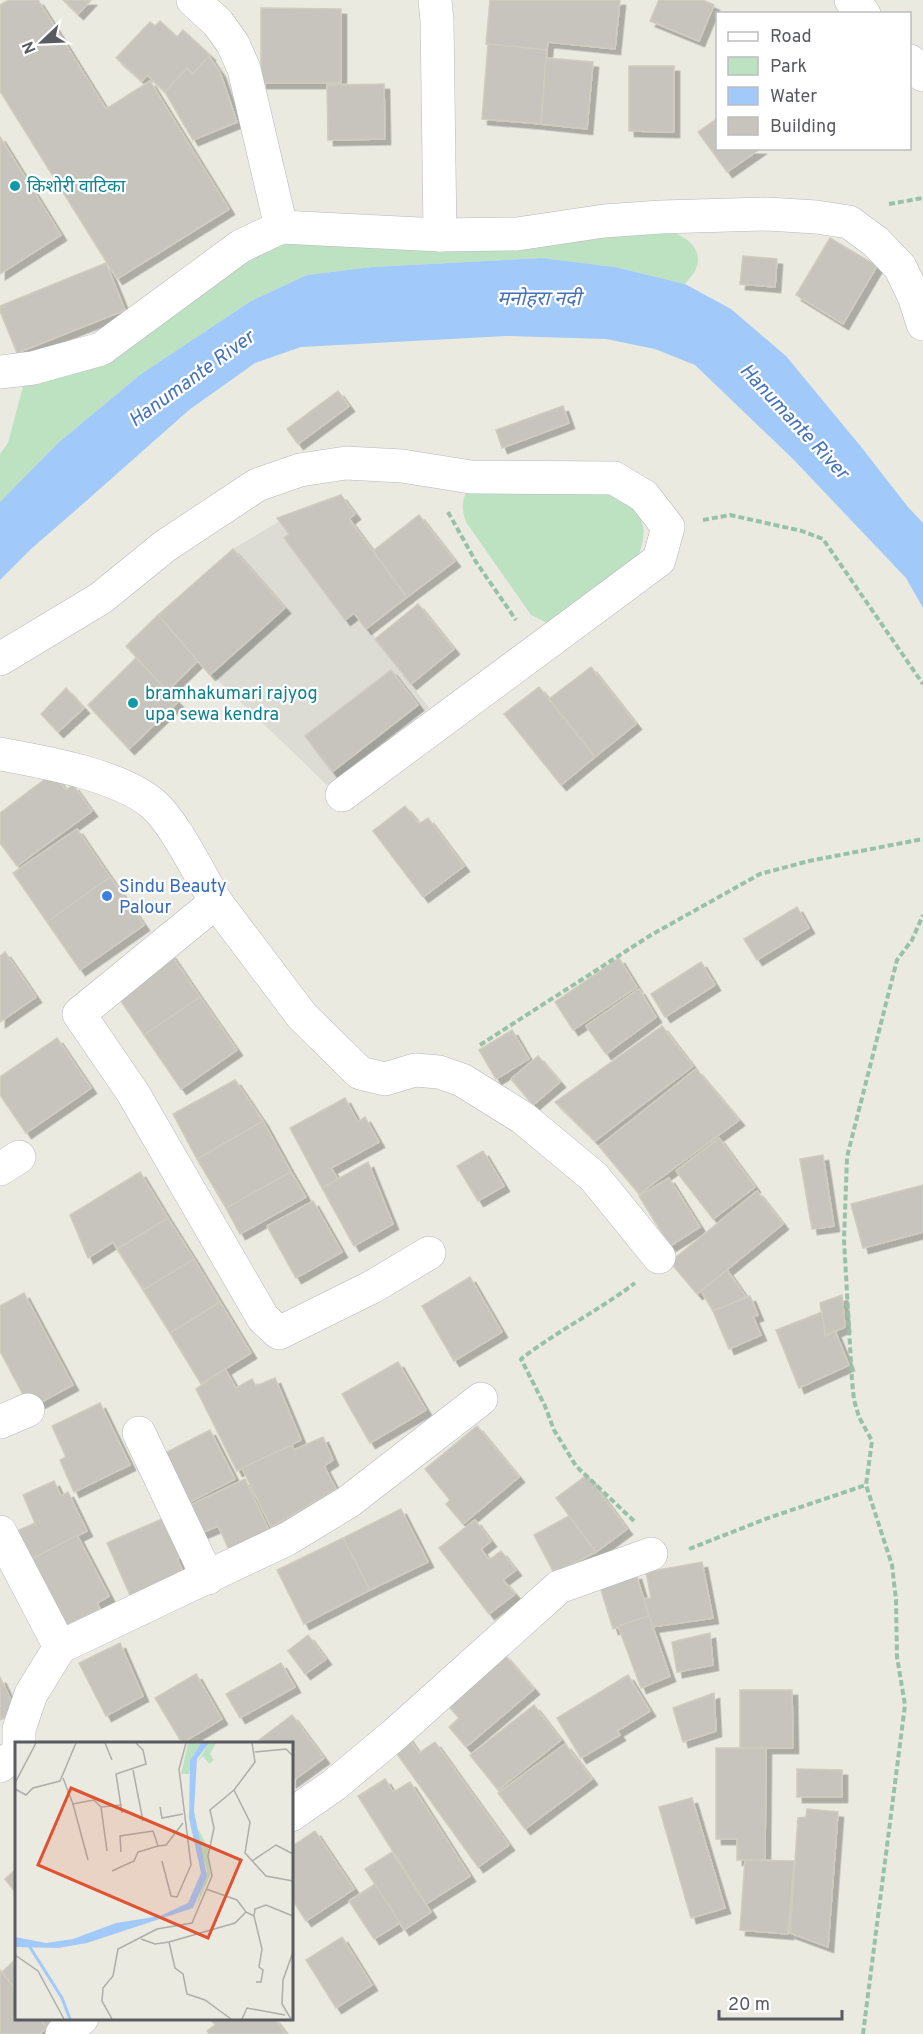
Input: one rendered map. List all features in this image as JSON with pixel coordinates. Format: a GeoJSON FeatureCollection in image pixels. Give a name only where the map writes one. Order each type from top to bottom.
{"type":"FeatureCollection","features":[{"type":"Feature","properties":{"kind":"street"},"geometry":{"type":"LineString","coordinates":[[193,0],[218,23],[233,44],[244,69],[281,227]]}},
{"type":"Feature","properties":{"kind":"street"},"geometry":{"type":"LineString","coordinates":[[435,0],[438,32],[440,235]]}},
{"type":"Feature","properties":{"kind":"street"},"geometry":{"type":"LineString","coordinates":[[851,0],[862,12]]}},
{"type":"Feature","properties":{"kind":"street"},"geometry":{"type":"LineString","coordinates":[[911,63],[923,75]]}},
{"type":"Feature","properties":{"kind":"street"},"geometry":{"type":"LineString","coordinates":[[0,372],[33,368],[101,349],[242,246],[281,227],[440,235],[517,234],[604,221],[661,217],[767,214],[816,217],[849,222],[876,242],[900,267],[914,296],[923,324]]}},
{"type":"Feature","properties":{"kind":"street"},"geometry":{"type":"LineString","coordinates":[[0,659],[101,598],[165,546],[257,486],[300,470],[346,463],[402,466],[471,477],[614,478],[644,496],[668,527],[659,560],[342,795]]}},
{"type":"Feature","properties":{"kind":"street"},"geometry":{"type":"LineString","coordinates":[[0,754],[84,773],[123,786],[153,805],[172,828],[216,902],[302,1016],[360,1073],[385,1079],[415,1070],[439,1072],[462,1080],[523,1118],[594,1177],[659,1257]]}},
{"type":"Feature","properties":{"kind":"street"},"geometry":{"type":"LineString","coordinates":[[216,902],[79,1014],[133,1093],[263,1318],[279,1333],[372,1287],[429,1253]]}},
{"type":"Feature","properties":{"kind":"street"},"geometry":{"type":"LineString","coordinates":[[19,1742],[19,1729],[31,1694],[60,1647],[286,1539],[348,1502],[481,1400]]}},
{"type":"Feature","properties":{"kind":"street"},"geometry":{"type":"LineString","coordinates":[[139,1433],[208,1578]]}},
{"type":"Feature","properties":{"kind":"street"},"geometry":{"type":"LineString","coordinates":[[0,1532],[60,1647]]}},
{"type":"Feature","properties":{"kind":"street"},"geometry":{"type":"LineString","coordinates":[[292,1814],[334,1785],[394,1735],[559,1587],[655,1554]]}},
{"type":"Feature","properties":{"kind":"street"},"geometry":{"type":"LineString","coordinates":[[0,1766],[15,1756]]}},
{"type":"Feature","properties":{"kind":"street"},"geometry":{"type":"LineString","coordinates":[[62,2034],[81,2019]]}},
{"type":"Feature","properties":{"kind":"path"},"geometry":{"type":"LineString","coordinates":[[445,473],[444,495],[447,511],[457,530],[501,601],[538,649]]}},
{"type":"Feature","properties":{"kind":"path"},"geometry":{"type":"LineString","coordinates":[[668,527],[730,515],[802,531],[823,539],[923,684]]}},
{"type":"Feature","properties":{"kind":"path"},"geometry":{"type":"LineString","coordinates":[[439,1072],[651,935],[760,874],[809,861],[923,839]]}},
{"type":"Feature","properties":{"kind":"path"},"geometry":{"type":"LineString","coordinates":[[863,2034],[905,1705],[897,1657],[896,1600],[892,1565],[866,1485],[872,1441],[859,1417],[854,1400],[844,1240],[847,1157],[897,960],[912,939],[923,915]]}},
{"type":"Feature","properties":{"kind":"path"},"geometry":{"type":"LineString","coordinates":[[659,1257],[655,1268],[628,1288],[594,1312],[543,1342],[521,1359],[545,1406],[554,1430],[576,1466],[657,1542],[655,1554],[668,1557],[768,1518],[866,1485]]}},
{"type":"Feature","properties":{"kind":"shaded area"},"geometry":{"type":"Polygon","coordinates":[[[285,518],[429,708],[328,786],[198,661],[233,549],[285,518]]]}},
{"type":"Feature","properties":{"kind":"green space"},"geometry":{"type":"Polygon","coordinates":[[[674,233],[694,246],[698,257],[696,269],[685,284],[615,267],[542,258],[372,267],[307,275],[251,301],[141,374],[58,443],[0,502],[0,454],[8,443],[25,379],[282,245],[298,242],[674,233]]]}},
{"type":"Feature","properties":{"kind":"green space"},"geometry":{"type":"Polygon","coordinates":[[[467,491],[607,493],[627,504],[640,517],[644,534],[638,556],[547,623],[531,615],[466,522],[463,506],[467,491]]]}},
{"type":"Feature","properties":{"kind":"water","name":"मनोहरा नदी"},"geometry":{"type":"Polygon","coordinates":[[[542,258],[615,267],[685,284],[731,309],[786,356],[923,523],[923,608],[906,578],[793,459],[695,365],[655,349],[606,339],[506,336],[301,347],[255,363],[189,410],[32,548],[0,580],[0,502],[58,443],[141,374],[251,301],[307,275],[372,267],[542,258]]]}},
{"type":"Feature","properties":{"kind":"building"},"geometry":{"type":"Polygon","coordinates":[[[9,0],[38,0],[106,109],[150,81],[229,209],[117,279],[0,91],[0,5],[9,0]]]}},
{"type":"Feature","properties":{"kind":"building"},"geometry":{"type":"Polygon","coordinates":[[[63,0],[91,0],[78,14],[63,0]]]}},
{"type":"Feature","properties":{"kind":"building"},"geometry":{"type":"Polygon","coordinates":[[[490,0],[620,0],[615,49],[548,42],[547,50],[486,44],[490,0]]]}},
{"type":"Feature","properties":{"kind":"building"},"geometry":{"type":"Polygon","coordinates":[[[659,0],[703,0],[714,5],[699,41],[650,21],[659,0]]]}},
{"type":"Feature","properties":{"kind":"building"},"geometry":{"type":"Polygon","coordinates":[[[261,8],[341,9],[341,83],[261,83],[261,8]]]}},
{"type":"Feature","properties":{"kind":"building"},"geometry":{"type":"Polygon","coordinates":[[[160,21],[177,37],[183,30],[210,55],[193,74],[187,68],[165,92],[147,75],[142,81],[116,58],[150,22],[155,26],[160,21]]]}},
{"type":"Feature","properties":{"kind":"building"},"geometry":{"type":"Polygon","coordinates":[[[488,44],[547,50],[541,124],[482,119],[488,44]]]}},
{"type":"Feature","properties":{"kind":"building"},"geometry":{"type":"Polygon","coordinates":[[[209,56],[220,72],[237,122],[193,140],[165,92],[187,68],[193,74],[209,56]]]}},
{"type":"Feature","properties":{"kind":"building"},"geometry":{"type":"Polygon","coordinates":[[[546,58],[593,62],[587,129],[541,124],[546,58]]]}},
{"type":"Feature","properties":{"kind":"building"},"geometry":{"type":"Polygon","coordinates":[[[629,66],[674,66],[674,132],[629,131],[629,66]]]}},
{"type":"Feature","properties":{"kind":"building"},"geometry":{"type":"Polygon","coordinates":[[[384,84],[385,139],[328,140],[327,85],[384,84]]]}},
{"type":"Feature","properties":{"kind":"building"},"geometry":{"type":"Polygon","coordinates":[[[716,119],[716,150],[759,150],[727,172],[698,132],[716,119]]]}},
{"type":"Feature","properties":{"kind":"building","name":"किशोरी वाटिका"},"geometry":{"type":"Polygon","coordinates":[[[0,137],[61,235],[0,274],[0,137]]]}},
{"type":"Feature","properties":{"kind":"building"},"geometry":{"type":"Polygon","coordinates":[[[830,238],[877,266],[843,324],[796,295],[830,238]]]}},
{"type":"Feature","properties":{"kind":"building"},"geometry":{"type":"Polygon","coordinates":[[[743,256],[777,259],[775,287],[740,284],[743,256]]]}},
{"type":"Feature","properties":{"kind":"building"},"geometry":{"type":"Polygon","coordinates":[[[106,263],[125,310],[17,353],[0,306],[106,263]]]}},
{"type":"Feature","properties":{"kind":"building"},"geometry":{"type":"Polygon","coordinates":[[[338,391],[349,406],[298,444],[287,429],[338,391]]]}},
{"type":"Feature","properties":{"kind":"building"},"geometry":{"type":"Polygon","coordinates":[[[563,406],[569,423],[502,448],[496,430],[563,406]]]}},
{"type":"Feature","properties":{"kind":"building"},"geometry":{"type":"Polygon","coordinates":[[[341,495],[355,514],[349,519],[407,597],[366,629],[354,613],[345,620],[284,538],[289,534],[277,518],[341,495]]]}},
{"type":"Feature","properties":{"kind":"building"},"geometry":{"type":"Polygon","coordinates":[[[419,515],[455,561],[407,597],[373,551],[419,515]]]}},
{"type":"Feature","properties":{"kind":"building"},"geometry":{"type":"Polygon","coordinates":[[[233,549],[285,608],[210,675],[158,615],[233,549]]]}},
{"type":"Feature","properties":{"kind":"building"},"geometry":{"type":"Polygon","coordinates":[[[418,604],[454,649],[411,684],[375,639],[418,604]]]}},
{"type":"Feature","properties":{"kind":"building"},"geometry":{"type":"Polygon","coordinates":[[[158,615],[198,661],[167,691],[126,646],[158,615]]]}},
{"type":"Feature","properties":{"kind":"building","name":"bramhakumari rajyog upa sewa kendra"},"geometry":{"type":"Polygon","coordinates":[[[136,658],[178,702],[129,749],[88,705],[136,658]]]}},
{"type":"Feature","properties":{"kind":"building"},"geometry":{"type":"Polygon","coordinates":[[[591,667],[636,724],[595,757],[549,699],[591,667]]]}},
{"type":"Feature","properties":{"kind":"building"},"geometry":{"type":"Polygon","coordinates":[[[391,670],[418,705],[332,772],[305,736],[391,670]]]}},
{"type":"Feature","properties":{"kind":"building"},"geometry":{"type":"Polygon","coordinates":[[[539,687],[595,757],[561,785],[504,714],[539,687]]]}},
{"type":"Feature","properties":{"kind":"building"},"geometry":{"type":"Polygon","coordinates":[[[66,688],[84,708],[58,732],[41,714],[66,688]]]}},
{"type":"Feature","properties":{"kind":"building"},"geometry":{"type":"Polygon","coordinates":[[[53,773],[66,790],[73,785],[92,811],[17,866],[0,843],[0,813],[53,773]]]}},
{"type":"Feature","properties":{"kind":"building"},"geometry":{"type":"Polygon","coordinates":[[[405,806],[419,824],[428,818],[464,866],[423,897],[373,831],[405,806]]]}},
{"type":"Feature","properties":{"kind":"building"},"geometry":{"type":"Polygon","coordinates":[[[77,829],[110,877],[47,922],[13,873],[77,829]]]}},
{"type":"Feature","properties":{"kind":"building"},"geometry":{"type":"Polygon","coordinates":[[[110,877],[144,925],[80,970],[47,922],[110,877]]]}},
{"type":"Feature","properties":{"kind":"building"},"geometry":{"type":"Polygon","coordinates":[[[797,907],[809,928],[757,960],[744,939],[797,907]]]}},
{"type":"Feature","properties":{"kind":"building"},"geometry":{"type":"Polygon","coordinates":[[[5,952],[36,997],[0,1022],[0,956],[5,952]]]}},
{"type":"Feature","properties":{"kind":"building"},"geometry":{"type":"Polygon","coordinates":[[[170,953],[200,997],[144,1035],[114,991],[170,953]]]}},
{"type":"Feature","properties":{"kind":"building"},"geometry":{"type":"Polygon","coordinates":[[[619,958],[637,987],[573,1030],[555,1002],[619,958]]]}},
{"type":"Feature","properties":{"kind":"building"},"geometry":{"type":"Polygon","coordinates":[[[701,962],[715,985],[665,1017],[651,994],[701,962]]]}},
{"type":"Feature","properties":{"kind":"building"},"geometry":{"type":"Polygon","coordinates":[[[639,989],[656,1017],[606,1054],[586,1026],[639,989]]]}},
{"type":"Feature","properties":{"kind":"building"},"geometry":{"type":"Polygon","coordinates":[[[200,997],[237,1050],[181,1089],[144,1035],[200,997]]]}},
{"type":"Feature","properties":{"kind":"building"},"geometry":{"type":"Polygon","coordinates":[[[662,1026],[693,1066],[595,1141],[555,1102],[662,1026]]]}},
{"type":"Feature","properties":{"kind":"building"},"geometry":{"type":"Polygon","coordinates":[[[512,1030],[529,1059],[496,1079],[479,1050],[512,1030]]]}},
{"type":"Feature","properties":{"kind":"building"},"geometry":{"type":"Polygon","coordinates":[[[57,1038],[91,1088],[26,1133],[0,1095],[0,1077],[57,1038]]]}},
{"type":"Feature","properties":{"kind":"building"},"geometry":{"type":"Polygon","coordinates":[[[538,1056],[560,1082],[533,1105],[511,1079],[538,1056]]]}},
{"type":"Feature","properties":{"kind":"building"},"geometry":{"type":"Polygon","coordinates":[[[696,1069],[739,1120],[639,1194],[599,1146],[696,1069]]]}},
{"type":"Feature","properties":{"kind":"building"},"geometry":{"type":"Polygon","coordinates":[[[235,1080],[263,1121],[197,1159],[173,1114],[235,1080]]]}},
{"type":"Feature","properties":{"kind":"building"},"geometry":{"type":"Polygon","coordinates":[[[345,1098],[358,1122],[365,1117],[379,1142],[331,1168],[338,1179],[322,1188],[290,1128],[345,1098]]]}},
{"type":"Feature","properties":{"kind":"building"},"geometry":{"type":"Polygon","coordinates":[[[263,1121],[291,1172],[226,1208],[197,1159],[263,1121]]]}},
{"type":"Feature","properties":{"kind":"building"},"geometry":{"type":"Polygon","coordinates":[[[719,1138],[755,1187],[713,1219],[676,1171],[719,1138]]]}},
{"type":"Feature","properties":{"kind":"building"},"geometry":{"type":"Polygon","coordinates":[[[483,1151],[504,1186],[478,1201],[457,1166],[483,1151]]]}},
{"type":"Feature","properties":{"kind":"building"},"geometry":{"type":"Polygon","coordinates":[[[823,1155],[834,1226],[812,1229],[800,1159],[823,1155]]]}},
{"type":"Feature","properties":{"kind":"building"},"geometry":{"type":"Polygon","coordinates":[[[368,1162],[393,1224],[354,1246],[322,1188],[368,1162]]]}},
{"type":"Feature","properties":{"kind":"building"},"geometry":{"type":"Polygon","coordinates":[[[140,1172],[168,1218],[117,1249],[113,1242],[88,1258],[70,1215],[140,1172]]]}},
{"type":"Feature","properties":{"kind":"building"},"geometry":{"type":"Polygon","coordinates":[[[291,1172],[306,1197],[240,1234],[226,1208],[291,1172]]]}},
{"type":"Feature","properties":{"kind":"building"},"geometry":{"type":"Polygon","coordinates":[[[669,1178],[700,1227],[670,1246],[639,1196],[669,1178]]]}},
{"type":"Feature","properties":{"kind":"building"},"geometry":{"type":"Polygon","coordinates":[[[923,1185],[923,1232],[863,1248],[851,1204],[923,1185]]]}},
{"type":"Feature","properties":{"kind":"building"},"geometry":{"type":"Polygon","coordinates":[[[757,1191],[783,1224],[697,1294],[670,1262],[757,1191]]]}},
{"type":"Feature","properties":{"kind":"building"},"geometry":{"type":"Polygon","coordinates":[[[313,1201],[342,1252],[296,1278],[267,1226],[313,1201]]]}},
{"type":"Feature","properties":{"kind":"building"},"geometry":{"type":"Polygon","coordinates":[[[168,1218],[194,1259],[143,1290],[117,1249],[168,1218]]]}},
{"type":"Feature","properties":{"kind":"building"},"geometry":{"type":"Polygon","coordinates":[[[194,1259],[220,1302],[170,1333],[143,1290],[194,1259]]]}},
{"type":"Feature","properties":{"kind":"building"},"geometry":{"type":"Polygon","coordinates":[[[727,1270],[746,1297],[713,1311],[701,1291],[727,1270]]]}},
{"type":"Feature","properties":{"kind":"building"},"geometry":{"type":"Polygon","coordinates":[[[470,1277],[502,1332],[454,1361],[422,1306],[470,1277]]]}},
{"type":"Feature","properties":{"kind":"building"},"geometry":{"type":"Polygon","coordinates":[[[24,1293],[73,1385],[30,1408],[0,1351],[0,1306],[24,1293]]]}},
{"type":"Feature","properties":{"kind":"building"},"geometry":{"type":"Polygon","coordinates":[[[842,1295],[845,1327],[825,1336],[820,1303],[842,1295]]]}},
{"type":"Feature","properties":{"kind":"building"},"geometry":{"type":"Polygon","coordinates":[[[750,1296],[758,1315],[753,1317],[761,1335],[729,1349],[713,1311],[750,1296]]]}},
{"type":"Feature","properties":{"kind":"building"},"geometry":{"type":"Polygon","coordinates":[[[220,1302],[251,1353],[201,1384],[170,1333],[220,1302]]]}},
{"type":"Feature","properties":{"kind":"building"},"geometry":{"type":"Polygon","coordinates":[[[822,1312],[825,1336],[835,1331],[849,1365],[799,1388],[776,1330],[822,1312]]]}},
{"type":"Feature","properties":{"kind":"building"},"geometry":{"type":"Polygon","coordinates":[[[398,1362],[426,1410],[370,1443],[342,1394],[398,1362]]]}},
{"type":"Feature","properties":{"kind":"building"},"geometry":{"type":"Polygon","coordinates":[[[225,1369],[236,1388],[252,1379],[256,1386],[275,1378],[301,1440],[237,1471],[196,1389],[225,1369]]]}},
{"type":"Feature","properties":{"kind":"building"},"geometry":{"type":"Polygon","coordinates":[[[100,1403],[130,1465],[74,1492],[60,1460],[66,1457],[52,1426],[100,1403]]]}},
{"type":"Feature","properties":{"kind":"building"},"geometry":{"type":"Polygon","coordinates":[[[477,1426],[519,1477],[463,1524],[446,1504],[450,1500],[425,1469],[477,1426]]]}},
{"type":"Feature","properties":{"kind":"building"},"geometry":{"type":"Polygon","coordinates":[[[210,1430],[235,1479],[184,1505],[159,1456],[210,1430]]]}},
{"type":"Feature","properties":{"kind":"building"},"geometry":{"type":"Polygon","coordinates":[[[323,1437],[333,1460],[324,1466],[336,1489],[271,1527],[242,1468],[292,1445],[294,1450],[323,1437]]]}},
{"type":"Feature","properties":{"kind":"building"},"geometry":{"type":"Polygon","coordinates":[[[587,1475],[627,1529],[596,1552],[556,1498],[587,1475]]]}},
{"type":"Feature","properties":{"kind":"building"},"geometry":{"type":"Polygon","coordinates":[[[245,1479],[272,1537],[232,1556],[218,1526],[197,1535],[184,1508],[245,1479]]]}},
{"type":"Feature","properties":{"kind":"building"},"geometry":{"type":"Polygon","coordinates":[[[54,1481],[61,1496],[68,1492],[87,1531],[28,1561],[15,1532],[35,1523],[23,1495],[54,1481]]]}},
{"type":"Feature","properties":{"kind":"building"},"geometry":{"type":"Polygon","coordinates":[[[401,1509],[428,1562],[370,1590],[343,1538],[401,1509]]]}},
{"type":"Feature","properties":{"kind":"building"},"geometry":{"type":"Polygon","coordinates":[[[569,1516],[596,1552],[554,1573],[534,1535],[569,1516]]]}},
{"type":"Feature","properties":{"kind":"building"},"geometry":{"type":"Polygon","coordinates":[[[164,1518],[184,1555],[177,1559],[186,1578],[133,1602],[107,1543],[164,1518]]]}},
{"type":"Feature","properties":{"kind":"building"},"geometry":{"type":"Polygon","coordinates":[[[475,1520],[491,1541],[481,1549],[489,1560],[501,1551],[516,1570],[503,1580],[515,1594],[489,1614],[439,1548],[475,1520]]]}},
{"type":"Feature","properties":{"kind":"building"},"geometry":{"type":"Polygon","coordinates":[[[77,1535],[109,1596],[97,1603],[100,1609],[62,1628],[28,1561],[77,1535]]]}},
{"type":"Feature","properties":{"kind":"building"},"geometry":{"type":"Polygon","coordinates":[[[343,1538],[370,1590],[304,1624],[277,1570],[343,1538]]]}},
{"type":"Feature","properties":{"kind":"building"},"geometry":{"type":"Polygon","coordinates":[[[702,1562],[713,1618],[652,1627],[642,1599],[651,1598],[646,1572],[702,1562]]]}},
{"type":"Feature","properties":{"kind":"building"},"geometry":{"type":"Polygon","coordinates":[[[636,1574],[649,1616],[613,1629],[599,1583],[636,1574]]]}},
{"type":"Feature","properties":{"kind":"building"},"geometry":{"type":"Polygon","coordinates":[[[649,1616],[670,1676],[641,1688],[618,1626],[649,1616]]]}},
{"type":"Feature","properties":{"kind":"building"},"geometry":{"type":"Polygon","coordinates":[[[710,1633],[713,1665],[677,1672],[672,1642],[710,1633]]]}},
{"type":"Feature","properties":{"kind":"building"},"geometry":{"type":"Polygon","coordinates":[[[308,1635],[326,1659],[305,1674],[288,1651],[308,1635]]]}},
{"type":"Feature","properties":{"kind":"building"},"geometry":{"type":"Polygon","coordinates":[[[120,1643],[143,1696],[106,1716],[79,1663],[120,1643]]]}},
{"type":"Feature","properties":{"kind":"building"},"geometry":{"type":"Polygon","coordinates":[[[504,1654],[534,1689],[466,1747],[449,1727],[459,1718],[446,1703],[504,1654]]]}},
{"type":"Feature","properties":{"kind":"building"},"geometry":{"type":"Polygon","coordinates":[[[281,1663],[295,1687],[240,1718],[226,1694],[281,1663]]]}},
{"type":"Feature","properties":{"kind":"building"},"geometry":{"type":"Polygon","coordinates":[[[196,1674],[222,1719],[181,1742],[155,1698],[196,1674]]]}},
{"type":"Feature","properties":{"kind":"building"},"geometry":{"type":"Polygon","coordinates":[[[628,1675],[650,1711],[617,1731],[620,1735],[581,1758],[557,1718],[628,1675]]]}},
{"type":"Feature","properties":{"kind":"building"},"geometry":{"type":"Polygon","coordinates":[[[0,1677],[17,1713],[0,1720],[0,1677]]]}},
{"type":"Feature","properties":{"kind":"building"},"geometry":{"type":"Polygon","coordinates":[[[740,1690],[792,1690],[793,1748],[740,1748],[740,1690]]]}},
{"type":"Feature","properties":{"kind":"building"},"geometry":{"type":"Polygon","coordinates":[[[714,1693],[716,1731],[683,1742],[673,1708],[714,1693]]]}},
{"type":"Feature","properties":{"kind":"building"},"geometry":{"type":"Polygon","coordinates":[[[534,1705],[561,1740],[498,1790],[470,1755],[534,1705]]]}},
{"type":"Feature","properties":{"kind":"building"},"geometry":{"type":"Polygon","coordinates":[[[292,1715],[324,1758],[292,1781],[292,1742],[261,1742],[259,1740],[292,1715]]]}},
{"type":"Feature","properties":{"kind":"building"},"geometry":{"type":"Polygon","coordinates":[[[407,1736],[419,1753],[435,1742],[509,1845],[478,1867],[392,1747],[407,1736]]]}},
{"type":"Feature","properties":{"kind":"building"},"geometry":{"type":"Polygon","coordinates":[[[565,1744],[592,1779],[525,1829],[498,1793],[565,1744]]]}},
{"type":"Feature","properties":{"kind":"building"},"geometry":{"type":"Polygon","coordinates":[[[716,1748],[766,1748],[765,1860],[737,1860],[737,1839],[716,1839],[716,1748]]]}},
{"type":"Feature","properties":{"kind":"building"},"geometry":{"type":"Polygon","coordinates":[[[797,1769],[842,1770],[842,1797],[797,1797],[797,1769]]]}},
{"type":"Feature","properties":{"kind":"building"},"geometry":{"type":"Polygon","coordinates":[[[385,1779],[393,1792],[410,1782],[470,1876],[426,1904],[358,1796],[385,1779]]]}},
{"type":"Feature","properties":{"kind":"building"},"geometry":{"type":"Polygon","coordinates":[[[692,1798],[725,1908],[691,1918],[659,1807],[692,1798]]]}},
{"type":"Feature","properties":{"kind":"building"},"geometry":{"type":"Polygon","coordinates":[[[807,1809],[838,1812],[828,1947],[790,1933],[798,1818],[806,1817],[807,1809]]]}},
{"type":"Feature","properties":{"kind":"building"},"geometry":{"type":"Polygon","coordinates":[[[315,1831],[354,1889],[306,1921],[292,1900],[292,1846],[315,1831]]]}},
{"type":"Feature","properties":{"kind":"building"},"geometry":{"type":"Polygon","coordinates":[[[392,1852],[431,1912],[404,1930],[365,1869],[392,1852]]]}},
{"type":"Feature","properties":{"kind":"building"},"geometry":{"type":"Polygon","coordinates":[[[745,1860],[794,1861],[788,1934],[740,1930],[745,1860]]]}},
{"type":"Feature","properties":{"kind":"building"},"geometry":{"type":"Polygon","coordinates":[[[15,1870],[15,1892],[5,1879],[15,1870]]]}},
{"type":"Feature","properties":{"kind":"building"},"geometry":{"type":"Polygon","coordinates":[[[375,1884],[400,1923],[374,1939],[349,1901],[375,1884]]]}},
{"type":"Feature","properties":{"kind":"building"},"geometry":{"type":"Polygon","coordinates":[[[342,1937],[372,1985],[336,2008],[306,1960],[342,1937]]]}},
{"type":"Feature","properties":{"kind":"building"},"geometry":{"type":"Polygon","coordinates":[[[15,1960],[15,1989],[2,1972],[15,1960]]]}},
{"type":"Feature","properties":{"kind":"building"},"geometry":{"type":"Polygon","coordinates":[[[0,1970],[15,1989],[15,2019],[40,2019],[47,2028],[39,2034],[0,2034],[0,1970]]]}},
{"type":"Feature","properties":{"kind":"building"},"geometry":{"type":"Polygon","coordinates":[[[40,2019],[60,2019],[47,2028],[40,2019]]]}},
{"type":"Feature","properties":{"kind":"building"},"geometry":{"type":"Polygon","coordinates":[[[211,2019],[275,2019],[286,2034],[209,2034],[207,2031],[215,2025],[211,2019]]]}},
{"type":"Feature","properties":{"kind":"place","name":"किशोरी वाटिका"},"geometry":{"type":"Point","coordinates":[15,186]}},
{"type":"Feature","properties":{"kind":"place","name":"bramhakumari rajyog upa sewa kendra"},"geometry":{"type":"Point","coordinates":[133,703]}},
{"type":"Feature","properties":{"kind":"place","name":"Sindu Beauty Palour"},"geometry":{"type":"Point","coordinates":[107,896]}},
{"type":"Feature","properties":{"kind":"water label","name":"Hanumante River"},"geometry":{"type":"Point","coordinates":[191,378]}},
{"type":"Feature","properties":{"kind":"water label","name":"Hanumante River"},"geometry":{"type":"Point","coordinates":[795,421]}}]}
